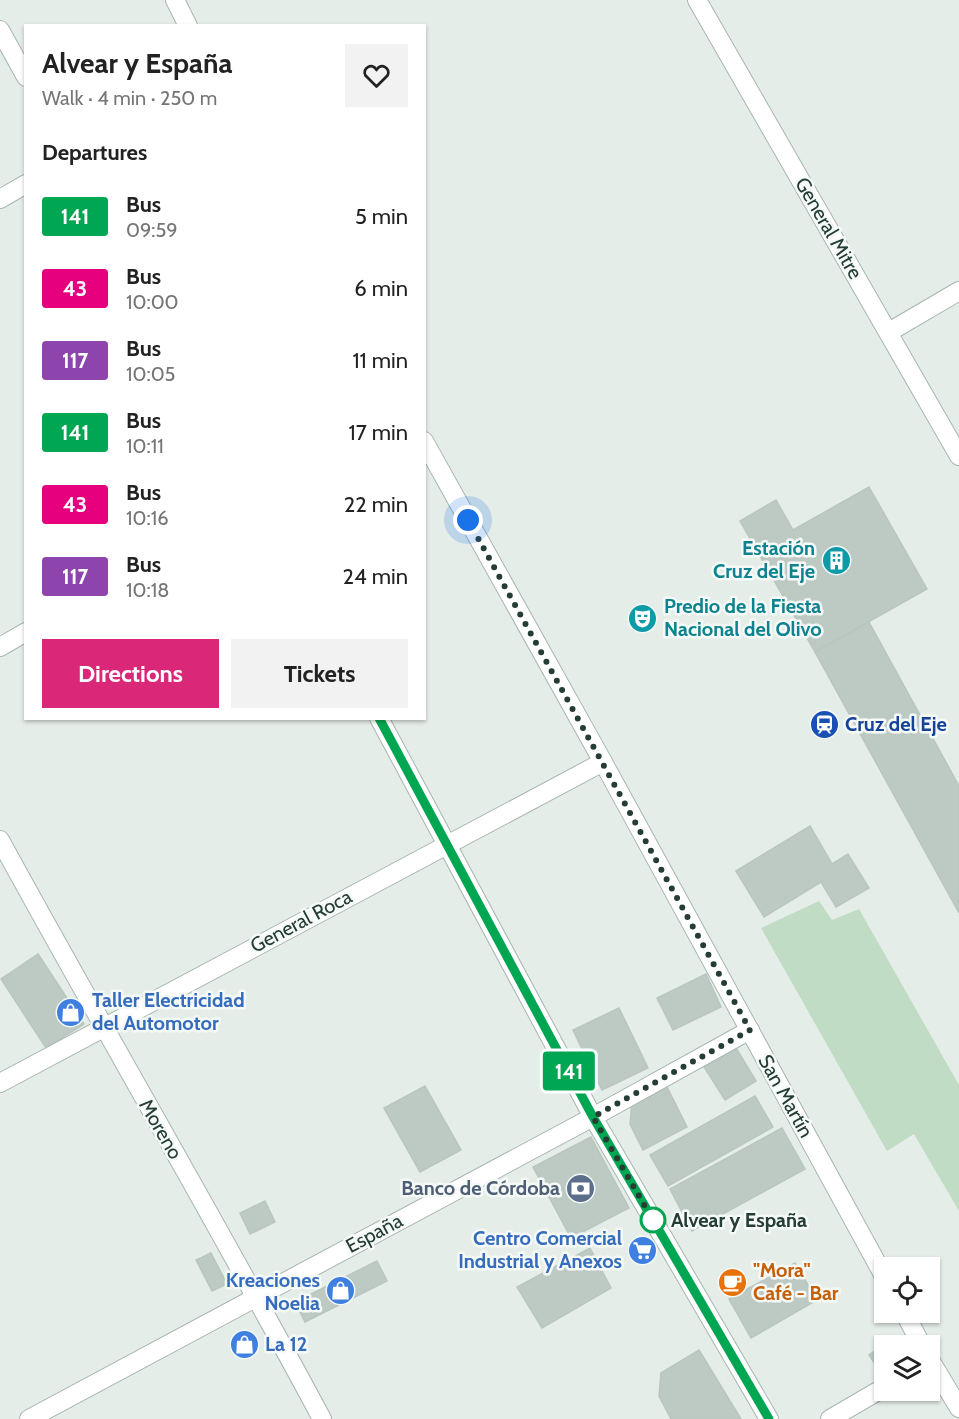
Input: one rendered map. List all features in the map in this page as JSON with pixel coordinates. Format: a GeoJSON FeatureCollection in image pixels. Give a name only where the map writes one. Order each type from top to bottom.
{"type":"FeatureCollection","features":[{"type":"Feature","properties":{"kind":"street"},"geometry":{"type":"LineString","coordinates":[[175,0],[187,24]]}},
{"type":"Feature","properties":{"kind":"street","name":"General Mitre"},"geometry":{"type":"LineString","coordinates":[[697,0],[959,456]]}},
{"type":"Feature","properties":{"kind":"street"},"geometry":{"type":"LineString","coordinates":[[0,30],[24,73]]}},
{"type":"Feature","properties":{"kind":"street"},"geometry":{"type":"LineString","coordinates":[[0,199],[24,185]]}},
{"type":"Feature","properties":{"kind":"street"},"geometry":{"type":"LineString","coordinates":[[889,332],[959,291]]}},
{"type":"Feature","properties":{"kind":"street","name":"San Martín"},"geometry":{"type":"LineString","coordinates":[[426,445],[603,762],[874,1258]]}},
{"type":"Feature","properties":{"kind":"street"},"geometry":{"type":"LineString","coordinates":[[0,647],[24,634]]}},
{"type":"Feature","properties":{"kind":"street"},"geometry":{"type":"LineString","coordinates":[[380,720],[593,1117],[769,1419]]}},
{"type":"Feature","properties":{"kind":"street","name":"General Roca"},"geometry":{"type":"LineString","coordinates":[[0,1083],[447,843],[603,762]]}},
{"type":"Feature","properties":{"kind":"street","name":"Moreno"},"geometry":{"type":"LineString","coordinates":[[0,840],[103,1028],[256,1296],[322,1419]]}},
{"type":"Feature","properties":{"kind":"street","name":"España"},"geometry":{"type":"LineString","coordinates":[[29,1419],[593,1117],[750,1030]]}},
{"type":"Feature","properties":{"kind":"street"},"geometry":{"type":"LineString","coordinates":[[940,1377],[959,1408]]}},
{"type":"Feature","properties":{"kind":"street"},"geometry":{"type":"LineString","coordinates":[[830,1419],[874,1393]]}},
{"type":"Feature","properties":{"kind":"green space"},"geometry":{"type":"Polygon","coordinates":[[[819,901],[832,920],[859,909],[959,1085],[959,1211],[914,1134],[887,1151],[761,928],[819,901]]]}},
{"type":"Feature","properties":{"kind":"building","name":"Estación Cruz del Eje"},"geometry":{"type":"Polygon","coordinates":[[[869,487],[927,589],[815,652],[740,521],[776,500],[793,530],[869,487]]]}},
{"type":"Feature","properties":{"kind":"building"},"geometry":{"type":"Polygon","coordinates":[[[869,622],[959,786],[959,913],[815,652],[869,622]]]}},
{"type":"Feature","properties":{"kind":"building"},"geometry":{"type":"Polygon","coordinates":[[[810,826],[832,864],[848,854],[869,888],[836,907],[821,882],[764,917],[736,871],[810,826]]]}},
{"type":"Feature","properties":{"kind":"building"},"geometry":{"type":"Polygon","coordinates":[[[38,954],[84,1024],[46,1048],[1,979],[38,954]]]}},
{"type":"Feature","properties":{"kind":"building"},"geometry":{"type":"Polygon","coordinates":[[[706,974],[721,1007],[673,1030],[657,998],[706,974]]]}},
{"type":"Feature","properties":{"kind":"building"},"geometry":{"type":"Polygon","coordinates":[[[619,1008],[648,1068],[602,1090],[573,1030],[619,1008]]]}},
{"type":"Feature","properties":{"kind":"building"},"geometry":{"type":"Polygon","coordinates":[[[733,1043],[756,1081],[725,1100],[701,1062],[733,1043]]]}},
{"type":"Feature","properties":{"kind":"building"},"geometry":{"type":"Polygon","coordinates":[[[666,1085],[687,1127],[643,1150],[630,1124],[632,1102],[666,1085]]]}},
{"type":"Feature","properties":{"kind":"building"},"geometry":{"type":"Polygon","coordinates":[[[425,1086],[461,1150],[420,1172],[384,1108],[425,1086]]]}},
{"type":"Feature","properties":{"kind":"building"},"geometry":{"type":"Polygon","coordinates":[[[755,1096],[773,1127],[668,1186],[650,1155],[755,1096]]]}},
{"type":"Feature","properties":{"kind":"building"},"geometry":{"type":"Polygon","coordinates":[[[782,1128],[805,1169],[692,1231],[670,1189],[782,1128]]]}},
{"type":"Feature","properties":{"kind":"building","name":"Banco de Córdoba"},"geometry":{"type":"Polygon","coordinates":[[[591,1137],[629,1208],[571,1238],[533,1167],[591,1137]]]}},
{"type":"Feature","properties":{"kind":"building"},"geometry":{"type":"Polygon","coordinates":[[[265,1201],[275,1222],[250,1234],[240,1213],[265,1201]]]}},
{"type":"Feature","properties":{"kind":"building"},"geometry":{"type":"Polygon","coordinates":[[[590,1248],[611,1288],[542,1328],[517,1287],[590,1248]]]}},
{"type":"Feature","properties":{"kind":"building"},"geometry":{"type":"Polygon","coordinates":[[[211,1253],[227,1284],[212,1291],[196,1260],[211,1253]]]}},
{"type":"Feature","properties":{"kind":"building","name":"Kreaciones Noelia"},"geometry":{"type":"Polygon","coordinates":[[[377,1261],[387,1281],[305,1322],[295,1302],[377,1261]]]}},
{"type":"Feature","properties":{"kind":"building"},"geometry":{"type":"Polygon","coordinates":[[[795,1263],[817,1300],[751,1338],[729,1299],[795,1263]]]}},
{"type":"Feature","properties":{"kind":"building"},"geometry":{"type":"Polygon","coordinates":[[[699,1350],[741,1419],[671,1419],[659,1396],[661,1373],[699,1350]]]}},
{"type":"Feature","properties":{"kind":"building"},"geometry":{"type":"Polygon","coordinates":[[[874,1352],[874,1362],[869,1355],[874,1352]]]}},
{"type":"Feature","properties":{"kind":"bus line","name":"141"},"geometry":{"type":"LineString","coordinates":[[380,720],[593,1117],[769,1419]]}},
{"type":"Feature","properties":{"kind":"place","name":"Estación Cruz del Eje"},"geometry":{"type":"Point","coordinates":[836,560]}},
{"type":"Feature","properties":{"kind":"place","name":"Predio de la Fiesta Nacional del Olivo"},"geometry":{"type":"Point","coordinates":[643,618]}},
{"type":"Feature","properties":{"kind":"place","name":"Cruz del Eje"},"geometry":{"type":"Point","coordinates":[824,724]}},
{"type":"Feature","properties":{"kind":"place","name":"Taller Electricidad del Automotor"},"geometry":{"type":"Point","coordinates":[71,1012]}},
{"type":"Feature","properties":{"kind":"place","name":"Banco de Córdoba"},"geometry":{"type":"Point","coordinates":[581,1188]}},
{"type":"Feature","properties":{"kind":"place","name":"Alvear y España"},"geometry":{"type":"Point","coordinates":[653,1220]}},
{"type":"Feature","properties":{"kind":"place","name":"Centro Comercial Industrial y Anexos"},"geometry":{"type":"Point","coordinates":[643,1250]}},
{"type":"Feature","properties":{"kind":"place","name":"\"Mora\" Café - Bar"},"geometry":{"type":"Point","coordinates":[732,1282]}},
{"type":"Feature","properties":{"kind":"place","name":"Kreaciones Noelia"},"geometry":{"type":"Point","coordinates":[341,1291]}},
{"type":"Feature","properties":{"kind":"place","name":"La 12"},"geometry":{"type":"Point","coordinates":[244,1344]}},
{"type":"Feature","properties":{"kind":"route"},"geometry":{"type":"LineString","coordinates":[[468,520],[750,1030],[593,1117],[653,1220]]}}]}
